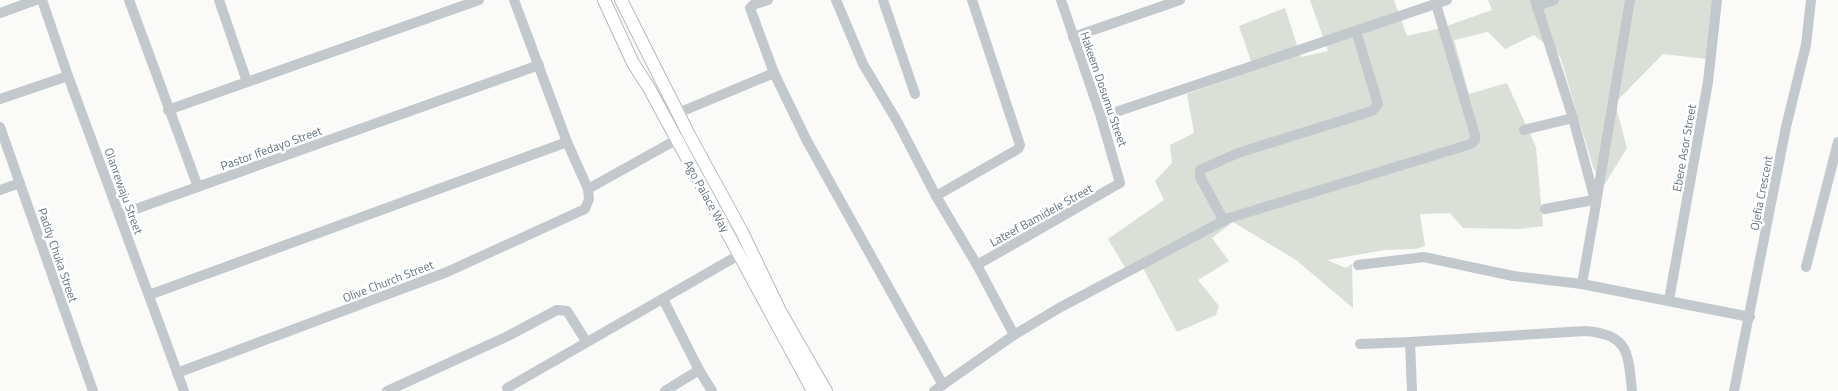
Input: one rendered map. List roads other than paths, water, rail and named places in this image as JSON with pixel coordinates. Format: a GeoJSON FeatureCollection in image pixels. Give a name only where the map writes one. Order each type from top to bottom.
{"type":"FeatureCollection","features":[{"type":"Feature","properties":{"kind":"main road","name":"Ago Palace Way"},"geometry":{"type":"LineString","coordinates":[[604,0],[624,45],[813,391]]}},
{"type":"Feature","properties":{"kind":"main road","name":"Ago Palace Way"},"geometry":{"type":"LineString","coordinates":[[621,0],[678,113],[742,232],[780,313],[826,391]]}},
{"type":"Feature","properties":{"kind":"main road"},"geometry":{"type":"LineString","coordinates":[[624,45],[641,42]]}},
{"type":"Feature","properties":{"kind":"main road"},"geometry":{"type":"LineString","coordinates":[[631,58],[648,54]]}},
{"type":"Feature","properties":{"kind":"street"},"geometry":{"type":"LineString","coordinates":[[0,13],[36,0]]}},
{"type":"Feature","properties":{"kind":"street","name":"Olanrewaju Street"},"geometry":{"type":"LineString","coordinates":[[42,0],[68,76],[184,391]]}},
{"type":"Feature","properties":{"kind":"street"},"geometry":{"type":"LineString","coordinates":[[129,0],[198,187]]}},
{"type":"Feature","properties":{"kind":"street"},"geometry":{"type":"LineString","coordinates":[[219,0],[247,82]]}},
{"type":"Feature","properties":{"kind":"street"},"geometry":{"type":"LineString","coordinates":[[168,110],[479,0]]}},
{"type":"Feature","properties":{"kind":"street"},"geometry":{"type":"LineString","coordinates":[[514,0],[567,142],[588,189],[676,140]]}},
{"type":"Feature","properties":{"kind":"street"},"geometry":{"type":"LineString","coordinates":[[768,0],[753,5],[750,8],[774,73],[807,141],[939,388],[1014,335],[1059,308],[1224,220],[1472,144],[1475,140],[1475,135],[1436,4]]}},
{"type":"Feature","properties":{"kind":"street"},"geometry":{"type":"LineString","coordinates":[[836,0],[863,64],[897,121],[936,196],[977,265],[1014,335]]}},
{"type":"Feature","properties":{"kind":"street"},"geometry":{"type":"LineString","coordinates":[[883,0],[915,94]]}},
{"type":"Feature","properties":{"kind":"street"},"geometry":{"type":"LineString","coordinates":[[936,196],[1018,150],[1020,145],[972,0]]}},
{"type":"Feature","properties":{"kind":"street","name":"Hakeem Dosumu Street"},"geometry":{"type":"LineString","coordinates":[[1061,0],[1102,117],[1121,179],[1118,186]]}},
{"type":"Feature","properties":{"kind":"street"},"geometry":{"type":"LineString","coordinates":[[1073,37],[1180,0]]}},
{"type":"Feature","properties":{"kind":"street"},"geometry":{"type":"LineString","coordinates":[[1102,117],[1447,0]]}},
{"type":"Feature","properties":{"kind":"street"},"geometry":{"type":"LineString","coordinates":[[1554,0],[1536,3],[1573,118],[1595,202]]}},
{"type":"Feature","properties":{"kind":"street"},"geometry":{"type":"LineString","coordinates":[[1582,284],[1630,0]]}},
{"type":"Feature","properties":{"kind":"street","name":"Ebere Asor Street"},"geometry":{"type":"LineString","coordinates":[[1669,300],[1708,82],[1717,0]]}},
{"type":"Feature","properties":{"kind":"street","name":"Ojefia Crescent"},"geometry":{"type":"LineString","coordinates":[[1734,391],[1786,127],[1806,45],[1811,0]]}},
{"type":"Feature","properties":{"kind":"street"},"geometry":{"type":"LineString","coordinates":[[1224,220],[1200,177],[1200,170],[1238,153],[1372,111],[1376,108],[1378,104],[1356,31]]}},
{"type":"Feature","properties":{"kind":"street","name":"Pastor Ifedayo Street"},"geometry":{"type":"LineString","coordinates":[[119,215],[539,65]]}},
{"type":"Feature","properties":{"kind":"street"},"geometry":{"type":"LineString","coordinates":[[678,113],[774,73]]}},
{"type":"Feature","properties":{"kind":"street"},"geometry":{"type":"LineString","coordinates":[[0,99],[68,76]]}},
{"type":"Feature","properties":{"kind":"street"},"geometry":{"type":"LineString","coordinates":[[1524,130],[1573,118]]}},
{"type":"Feature","properties":{"kind":"street","name":"Paddy Chuka Street"},"geometry":{"type":"LineString","coordinates":[[0,127],[94,391]]}},
{"type":"Feature","properties":{"kind":"street"},"geometry":{"type":"LineString","coordinates":[[149,295],[567,142]]}},
{"type":"Feature","properties":{"kind":"street"},"geometry":{"type":"LineString","coordinates":[[1806,267],[1838,142]]}},
{"type":"Feature","properties":{"kind":"street"},"geometry":{"type":"LineString","coordinates":[[0,190],[20,183]]}},
{"type":"Feature","properties":{"kind":"street","name":"Lateef Bamidele Street"},"geometry":{"type":"LineString","coordinates":[[977,265],[1118,186]]}},
{"type":"Feature","properties":{"kind":"street","name":"Olive Church Street"},"geometry":{"type":"LineString","coordinates":[[177,373],[447,272],[575,215],[584,209],[589,199],[588,189]]}},
{"type":"Feature","properties":{"kind":"street"},"geometry":{"type":"LineString","coordinates":[[1545,209],[1595,202]]}},
{"type":"Feature","properties":{"kind":"street"},"geometry":{"type":"LineString","coordinates":[[507,388],[739,255]]}},
{"type":"Feature","properties":{"kind":"street"},"geometry":{"type":"LineString","coordinates":[[1358,265],[1418,256],[1513,276],[1582,284],[1750,317]]}},
{"type":"Feature","properties":{"kind":"street"},"geometry":{"type":"LineString","coordinates":[[663,299],[699,370],[712,391]]}},
{"type":"Feature","properties":{"kind":"street"},"geometry":{"type":"LineString","coordinates":[[387,391],[506,338],[556,310],[567,311],[586,341]]}},
{"type":"Feature","properties":{"kind":"street"},"geometry":{"type":"LineString","coordinates":[[1360,344],[1585,332],[1598,333],[1617,339],[1625,347],[1632,391]]}},
{"type":"Feature","properties":{"kind":"street"},"geometry":{"type":"LineString","coordinates":[[1410,342],[1412,391]]}},
{"type":"Feature","properties":{"kind":"street"},"geometry":{"type":"LineString","coordinates":[[666,391],[699,370]]}}]}
